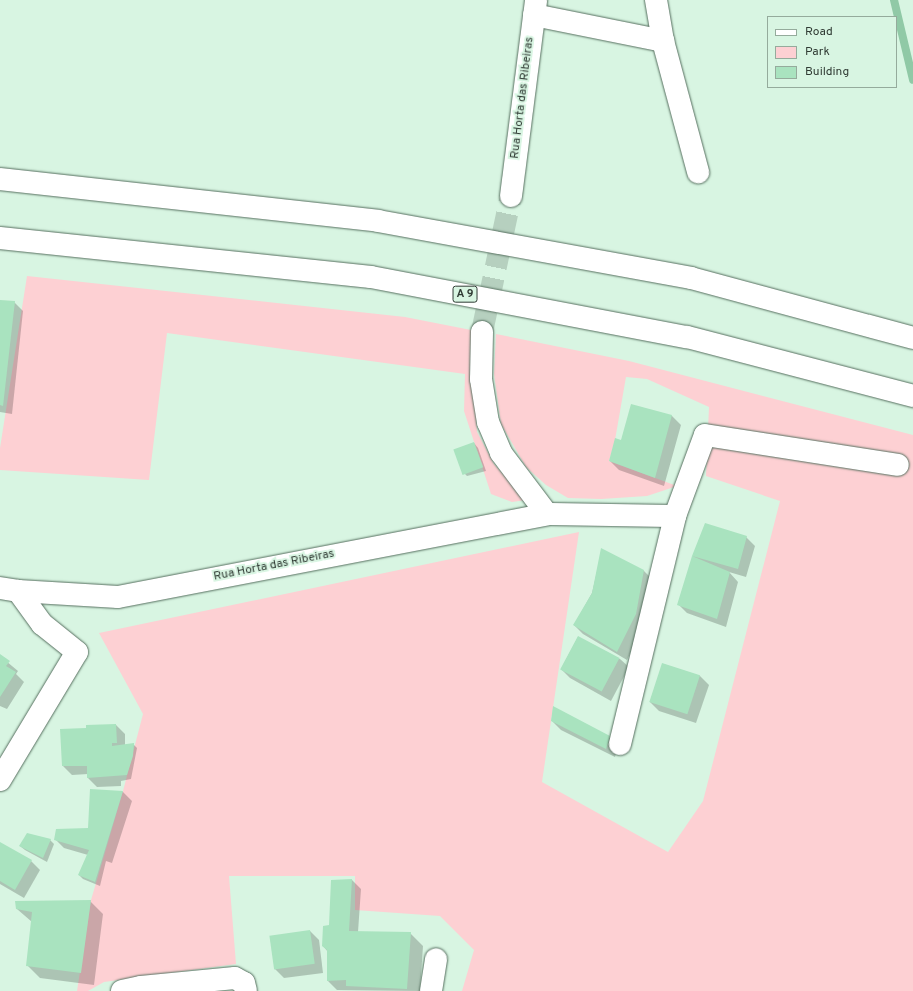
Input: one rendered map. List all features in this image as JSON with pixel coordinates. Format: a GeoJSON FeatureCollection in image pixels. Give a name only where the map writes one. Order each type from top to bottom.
{"type":"FeatureCollection","features":[{"type":"Feature","properties":{"kind":"main road"},"geometry":{"type":"LineString","coordinates":[[656,0],[662,41],[698,172]]}},
{"type":"Feature","properties":{"kind":"main road"},"geometry":{"type":"LineString","coordinates":[[535,7],[662,41]]}},
{"type":"Feature","properties":{"kind":"main road","name":"Rua Horta das Ribeiras"},"geometry":{"type":"LineString","coordinates":[[511,196],[535,7]]}},
{"type":"Feature","properties":{"kind":"main road"},"geometry":{"type":"LineString","coordinates":[[6,180],[378,221],[691,278],[913,338]]}},
{"type":"Feature","properties":{"kind":"main road","name":"A 9"},"geometry":{"type":"LineString","coordinates":[[5,238],[371,277],[687,337],[913,396]]}},
{"type":"Feature","properties":{"kind":"main road"},"geometry":{"type":"LineString","coordinates":[[482,332],[481,379],[488,422],[501,453],[547,514]]}},
{"type":"Feature","properties":{"kind":"main road"},"geometry":{"type":"LineString","coordinates":[[620,744],[675,516],[705,436],[898,465]]}},
{"type":"Feature","properties":{"kind":"main road","name":"Rua Horta das Ribeiras"},"geometry":{"type":"LineString","coordinates":[[9,590],[118,597],[547,514],[675,516]]}},
{"type":"Feature","properties":{"kind":"main road"},"geometry":{"type":"LineString","coordinates":[[0,780],[77,652],[42,624],[9,590]]}},
{"type":"Feature","properties":{"kind":"main road"},"geometry":{"type":"LineString","coordinates":[[431,991],[436,959]]}},
{"type":"Feature","properties":{"kind":"main road"},"geometry":{"type":"LineString","coordinates":[[122,991],[141,987],[234,978],[244,984],[246,991]]}},
{"type":"Feature","properties":{"kind":"green space"},"geometry":{"type":"Polygon","coordinates":[[[27,276],[405,317],[471,330],[477,432],[494,464],[526,500],[512,502],[491,494],[464,411],[465,374],[167,333],[149,480],[0,470],[0,448],[27,276]]]}},
{"type":"Feature","properties":{"kind":"green space"},"geometry":{"type":"Polygon","coordinates":[[[496,334],[629,361],[913,435],[913,991],[462,991],[474,950],[440,916],[355,910],[355,876],[229,876],[236,964],[104,982],[88,991],[77,991],[91,900],[123,791],[143,714],[99,633],[579,532],[542,782],[668,852],[703,801],[780,501],[706,476],[709,407],[647,379],[626,377],[615,440],[609,461],[677,486],[647,496],[601,499],[568,498],[546,485],[526,467],[501,424],[494,374],[496,334]]]}},
{"type":"Feature","properties":{"kind":"building"},"geometry":{"type":"Polygon","coordinates":[[[0,300],[15,301],[3,406],[0,405],[0,300]]]}},
{"type":"Feature","properties":{"kind":"building"},"geometry":{"type":"Polygon","coordinates":[[[631,404],[672,415],[655,478],[609,461],[615,438],[621,440],[631,404]]]}},
{"type":"Feature","properties":{"kind":"building"},"geometry":{"type":"Polygon","coordinates":[[[474,442],[483,467],[463,475],[453,450],[474,442]]]}},
{"type":"Feature","properties":{"kind":"building"},"geometry":{"type":"Polygon","coordinates":[[[705,523],[747,536],[738,569],[692,556],[705,523]]]}},
{"type":"Feature","properties":{"kind":"building"},"geometry":{"type":"Polygon","coordinates":[[[601,548],[644,570],[636,614],[617,652],[573,625],[592,593],[601,548]]]}},
{"type":"Feature","properties":{"kind":"building"},"geometry":{"type":"Polygon","coordinates":[[[692,556],[730,572],[717,619],[677,605],[692,556]]]}},
{"type":"Feature","properties":{"kind":"building"},"geometry":{"type":"Polygon","coordinates":[[[578,636],[619,658],[602,692],[560,670],[578,636]]]}},
{"type":"Feature","properties":{"kind":"building"},"geometry":{"type":"Polygon","coordinates":[[[0,654],[10,661],[6,666],[16,672],[0,697],[0,654]]]}},
{"type":"Feature","properties":{"kind":"building"},"geometry":{"type":"Polygon","coordinates":[[[662,663],[700,675],[687,714],[649,702],[662,663]]]}},
{"type":"Feature","properties":{"kind":"building"},"geometry":{"type":"Polygon","coordinates":[[[553,706],[610,736],[606,749],[551,721],[553,706]]]}},
{"type":"Feature","properties":{"kind":"building"},"geometry":{"type":"Polygon","coordinates":[[[116,724],[117,743],[112,743],[112,746],[134,743],[133,756],[127,775],[87,778],[87,766],[62,766],[60,729],[86,728],[86,725],[116,724]]]}},
{"type":"Feature","properties":{"kind":"building"},"geometry":{"type":"Polygon","coordinates":[[[90,789],[123,791],[95,882],[78,875],[89,850],[54,840],[56,829],[88,828],[90,789]]]}},
{"type":"Feature","properties":{"kind":"building"},"geometry":{"type":"Polygon","coordinates":[[[27,833],[51,839],[43,858],[19,846],[27,833]]]}},
{"type":"Feature","properties":{"kind":"building"},"geometry":{"type":"Polygon","coordinates":[[[0,842],[32,860],[15,890],[0,881],[0,842]]]}},
{"type":"Feature","properties":{"kind":"building"},"geometry":{"type":"Polygon","coordinates":[[[352,879],[349,931],[411,932],[407,989],[346,986],[346,980],[327,981],[327,950],[322,946],[323,926],[329,925],[331,880],[352,879]]]}},
{"type":"Feature","properties":{"kind":"building"},"geometry":{"type":"Polygon","coordinates":[[[91,900],[81,973],[26,966],[32,912],[16,909],[15,901],[91,900]]]}},
{"type":"Feature","properties":{"kind":"building"},"geometry":{"type":"Polygon","coordinates":[[[310,930],[315,964],[274,969],[269,936],[310,930]]]}},
{"type":"Feature","properties":{"kind":"waterway"},"geometry":{"type":"LineString","coordinates":[[894,0],[913,80]]}},
{"type":"Feature","properties":{"kind":"tunnel"},"geometry":{"type":"LineString","coordinates":[[482,332],[511,196]]}}]}
